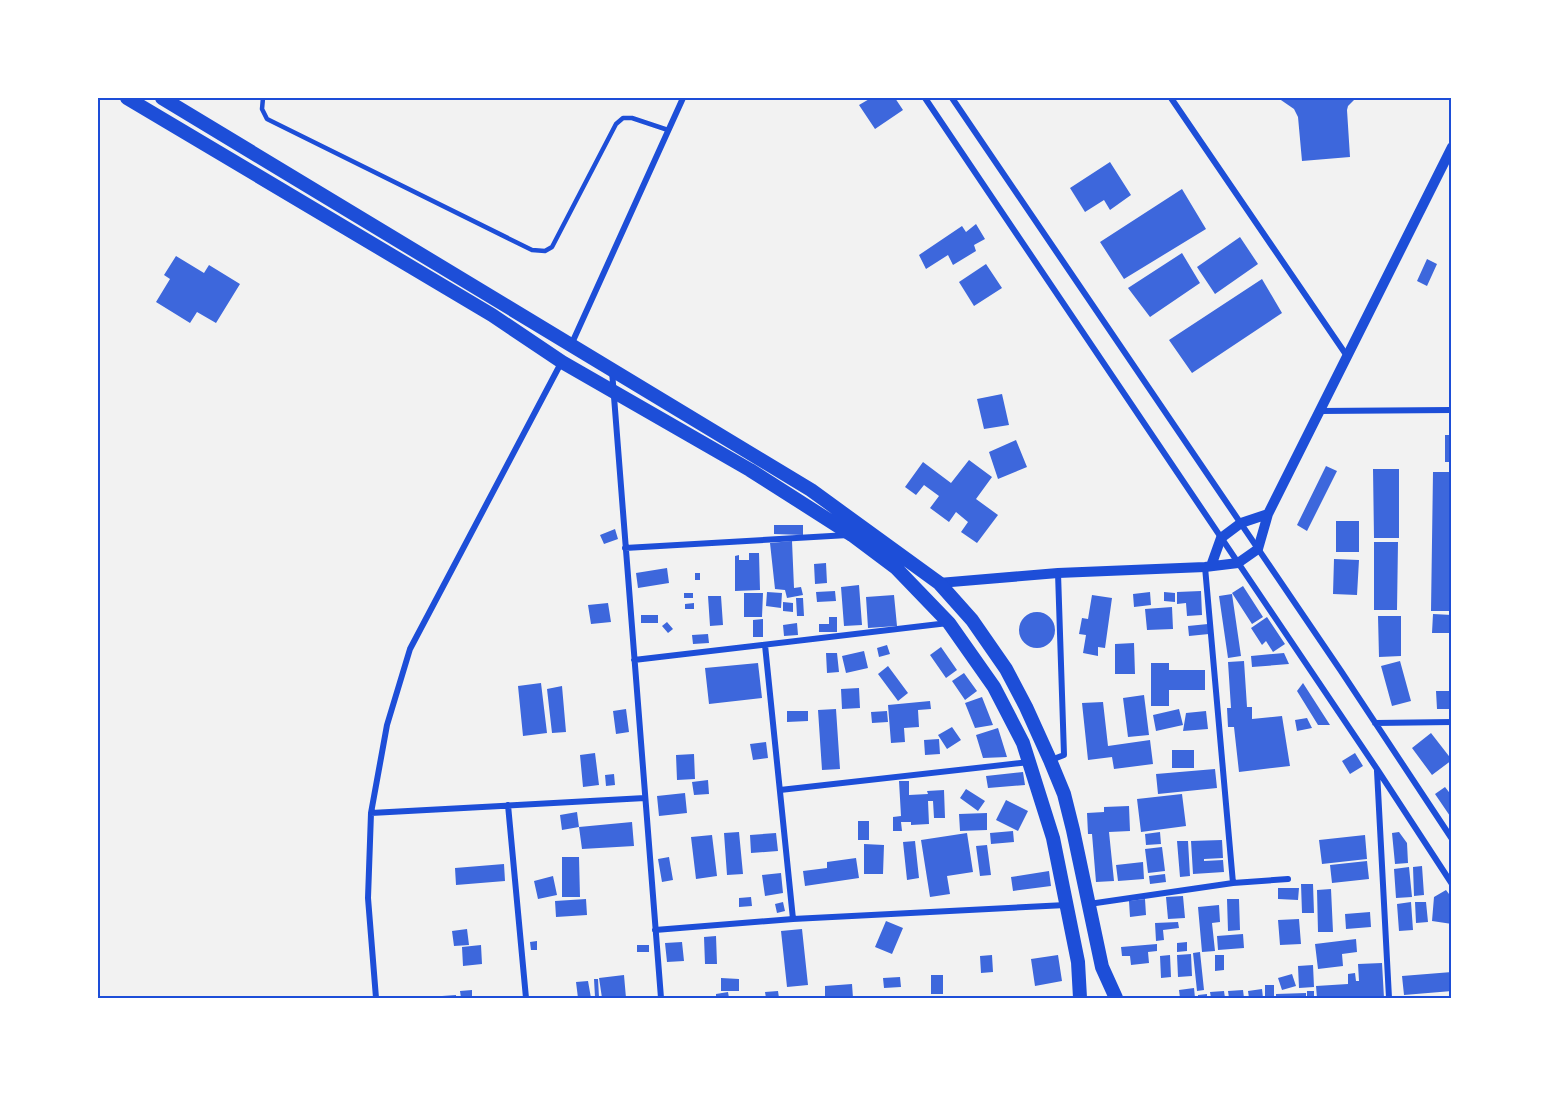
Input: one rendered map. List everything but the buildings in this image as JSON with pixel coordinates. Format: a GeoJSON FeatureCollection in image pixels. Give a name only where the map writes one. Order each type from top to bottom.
{"type":"FeatureCollection","features":[{"type":"Feature","properties":{"kind":"main road"},"geometry":{"type":"LineString","coordinates":[[127,98],[492,315],[562,362],[750,470],[852,535],[896,568],[949,623],[994,687],[1030,762],[1053,838],[1078,962],[1080,999]]}},
{"type":"Feature","properties":{"kind":"main road"},"geometry":{"type":"LineString","coordinates":[[162,98],[572,343],[611,370],[811,490],[939,582],[972,620],[1006,669],[1050,760],[1064,794],[1102,967],[1116,999]]}},
{"type":"Feature","properties":{"kind":"street"},"geometry":{"type":"LineString","coordinates":[[572,343],[683,98]]}},
{"type":"Feature","properties":{"kind":"street"},"geometry":{"type":"LineString","coordinates":[[925,98],[1452,884]]}},
{"type":"Feature","properties":{"kind":"street"},"geometry":{"type":"LineString","coordinates":[[952,98],[1241,523],[1452,839]]}},
{"type":"Feature","properties":{"kind":"street"},"geometry":{"type":"LineString","coordinates":[[1171,98],[1347,356]]}},
{"type":"Feature","properties":{"kind":"street"},"geometry":{"type":"LineString","coordinates":[[939,582],[1058,573],[1208,567],[1238,563],[1258,549],[1268,514],[1452,147]]}},
{"type":"Feature","properties":{"kind":"street"},"geometry":{"type":"LineString","coordinates":[[376,999],[369,898],[371,813],[387,725],[411,649],[562,362]]}},
{"type":"Feature","properties":{"kind":"street"},"geometry":{"type":"LineString","coordinates":[[611,370],[661,999]]}},
{"type":"Feature","properties":{"kind":"street"},"geometry":{"type":"LineString","coordinates":[[1320,411],[1452,410]]}},
{"type":"Feature","properties":{"kind":"street"},"geometry":{"type":"LineString","coordinates":[[1233,883],[1208,567],[1221,538],[1241,523],[1268,514]]}},
{"type":"Feature","properties":{"kind":"street"},"geometry":{"type":"LineString","coordinates":[[625,548],[852,535]]}},
{"type":"Feature","properties":{"kind":"street"},"geometry":{"type":"LineString","coordinates":[[1050,760],[1064,756],[1058,573]]}},
{"type":"Feature","properties":{"kind":"street"},"geometry":{"type":"LineString","coordinates":[[634,660],[949,623]]}},
{"type":"Feature","properties":{"kind":"street"},"geometry":{"type":"LineString","coordinates":[[765,645],[793,919]]}},
{"type":"Feature","properties":{"kind":"street"},"geometry":{"type":"LineString","coordinates":[[1375,723],[1452,722]]}},
{"type":"Feature","properties":{"kind":"street"},"geometry":{"type":"LineString","coordinates":[[780,790],[1030,762]]}},
{"type":"Feature","properties":{"kind":"street"},"geometry":{"type":"LineString","coordinates":[[1377,769],[1389,999]]}},
{"type":"Feature","properties":{"kind":"street"},"geometry":{"type":"LineString","coordinates":[[371,813],[645,798]]}},
{"type":"Feature","properties":{"kind":"street"},"geometry":{"type":"LineString","coordinates":[[508,805],[526,999]]}},
{"type":"Feature","properties":{"kind":"street"},"geometry":{"type":"LineString","coordinates":[[1088,904],[1233,883],[1288,879]]}},
{"type":"Feature","properties":{"kind":"street"},"geometry":{"type":"LineString","coordinates":[[655,930],[793,919],[1067,905]]}},
{"type":"Feature","properties":{"kind":"lane"},"geometry":{"type":"LineString","coordinates":[[263,98],[262,109],[267,119],[532,250],[545,251],[552,247],[616,124],[623,118],[632,118],[668,130]]}}]}
